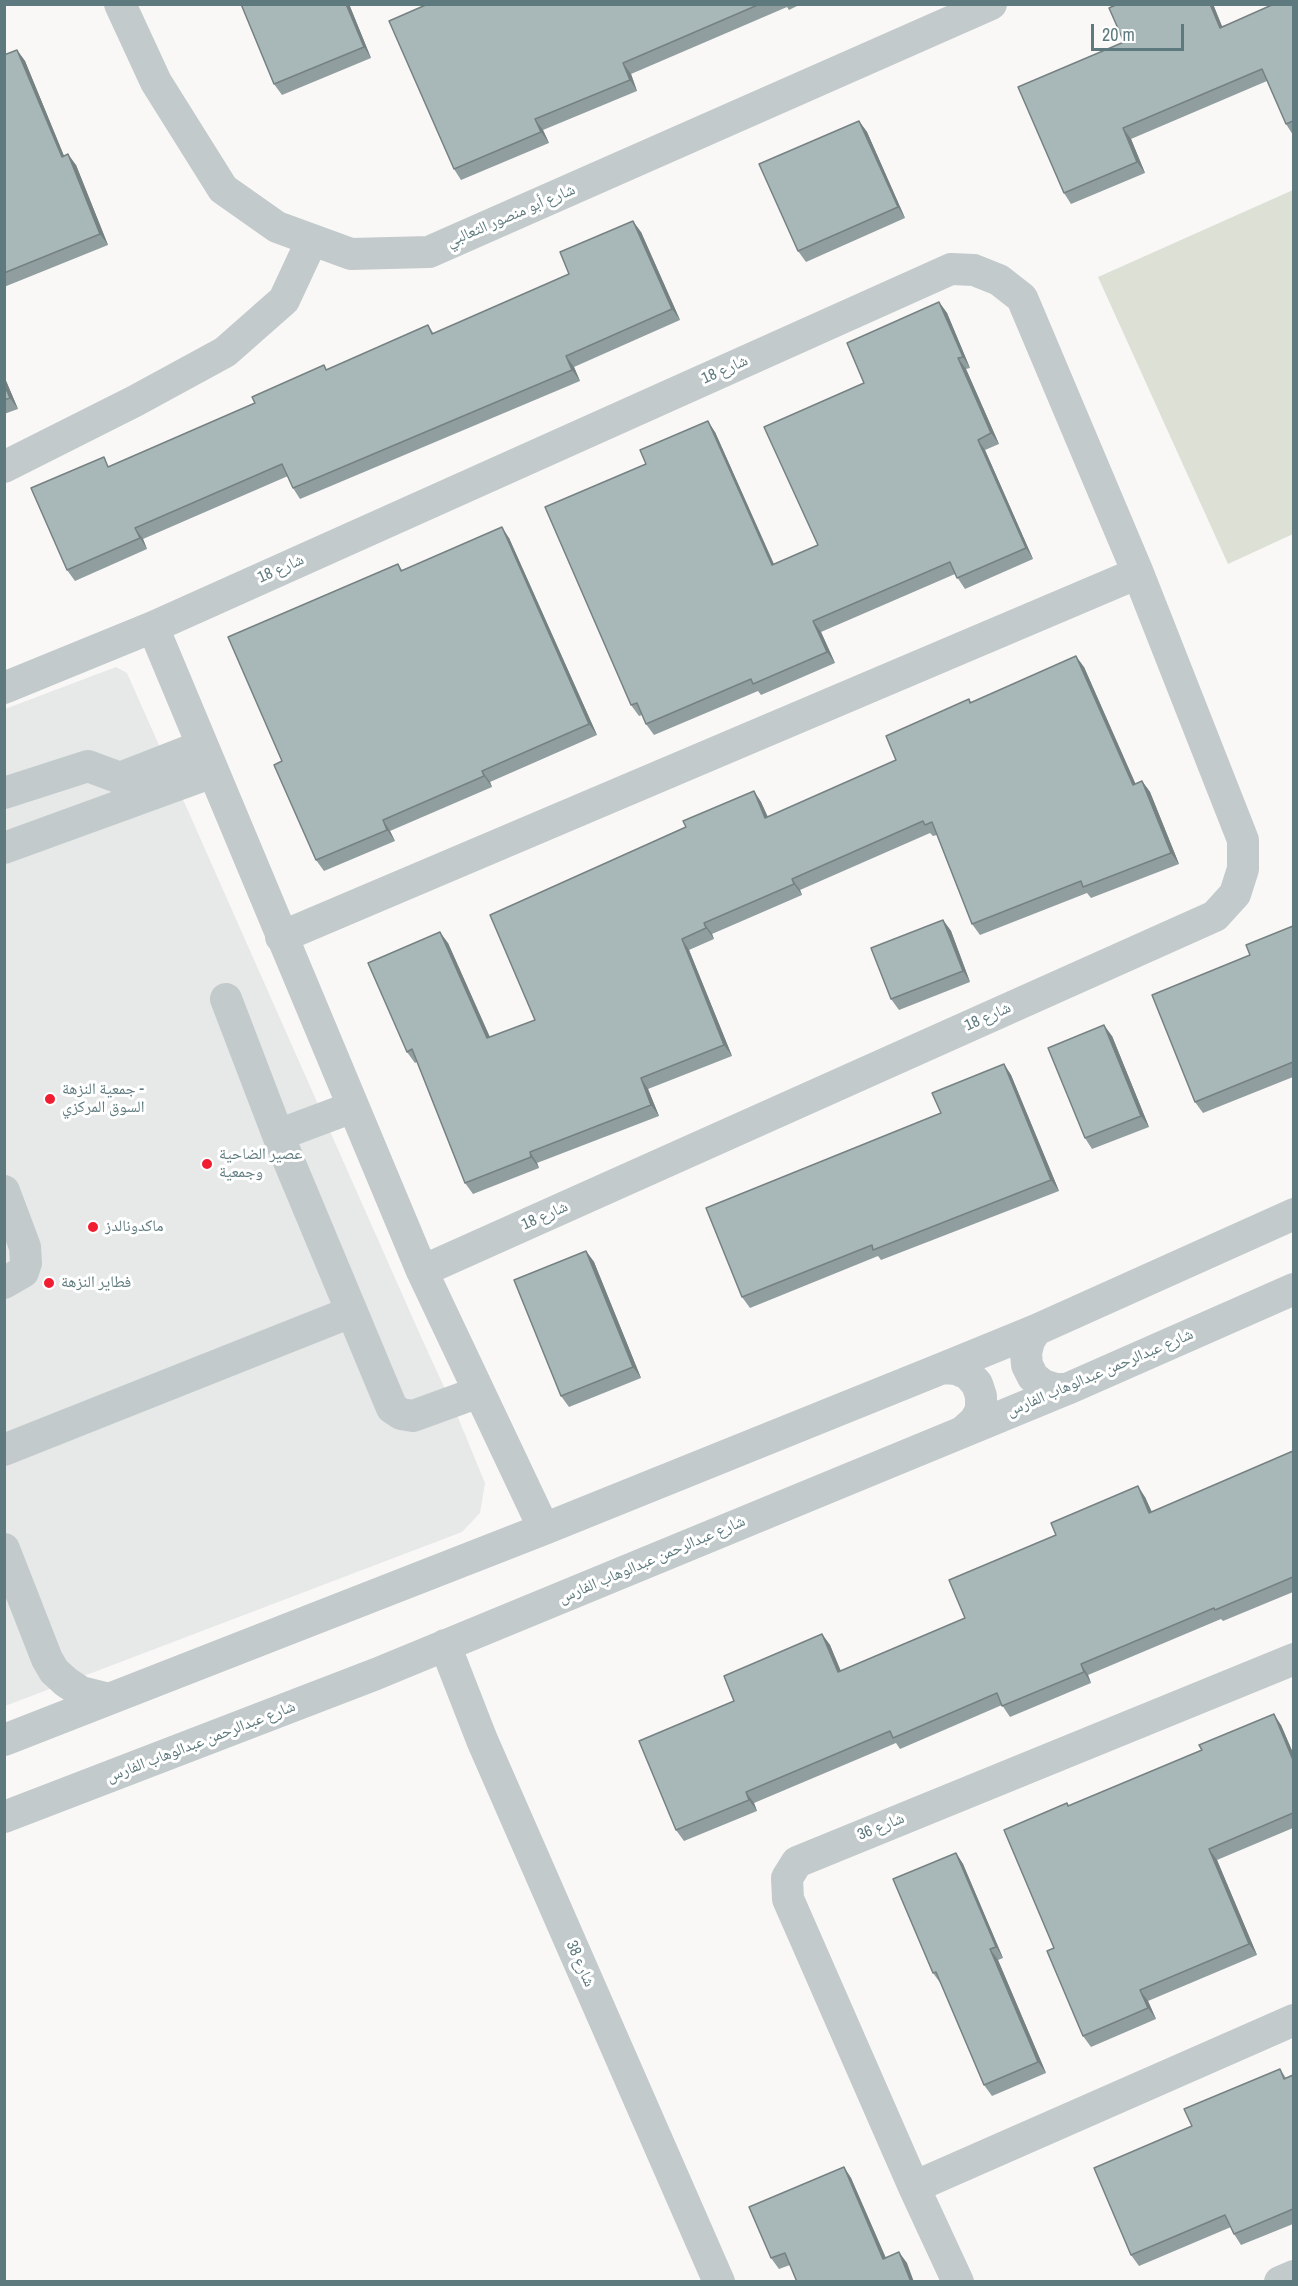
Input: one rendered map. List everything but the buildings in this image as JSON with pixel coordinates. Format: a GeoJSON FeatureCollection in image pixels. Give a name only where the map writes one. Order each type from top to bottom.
{"type":"FeatureCollection","features":[{"type":"Feature","properties":{"kind":"street","name":"شارع أبو منصور الثعالبي"},"geometry":{"type":"LineString","coordinates":[[120,4],[156,82],[223,189],[277,227],[351,254],[429,252],[991,4]]}},
{"type":"Feature","properties":{"kind":"street"},"geometry":{"type":"LineString","coordinates":[[4,467],[135,401],[225,352],[284,300],[312,240]]}},
{"type":"Feature","properties":{"kind":"street","name":"شارع 18"},"geometry":{"type":"LineString","coordinates":[[8,681],[153,627],[951,269],[974,270],[999,280],[1022,298],[1138,573],[1243,840],[1243,869],[1235,894],[1215,916],[422,1271]]}},
{"type":"Feature","properties":{"kind":"street"},"geometry":{"type":"LineString","coordinates":[[281,937],[1138,573]]}},
{"type":"Feature","properties":{"kind":"street"},"geometry":{"type":"LineString","coordinates":[[153,627],[422,1271],[544,1529]]}},
{"type":"Feature","properties":{"kind":"street"},"geometry":{"type":"LineString","coordinates":[[4,848],[125,790],[208,759]]}},
{"type":"Feature","properties":{"kind":"street"},"geometry":{"type":"LineString","coordinates":[[4,794],[88,766],[125,790]]}},
{"type":"Feature","properties":{"kind":"street"},"geometry":{"type":"LineString","coordinates":[[226,999],[278,1135],[388,1402],[398,1413],[413,1416],[479,1392]]}},
{"type":"Feature","properties":{"kind":"street"},"geometry":{"type":"LineString","coordinates":[[278,1135],[352,1107]]}},
{"type":"Feature","properties":{"kind":"street"},"geometry":{"type":"LineString","coordinates":[[4,1283],[22,1272],[26,1263],[25,1247],[7,1204]]}},
{"type":"Feature","properties":{"kind":"street"},"geometry":{"type":"LineString","coordinates":[[4,1740],[544,1529],[943,1368],[1036,1330],[1293,1214]]}},
{"type":"Feature","properties":{"kind":"street","name":"شارع عبدالرحمن عبدالوهاب الفارس"},"geometry":{"type":"LineString","coordinates":[[4,1817],[376,1674],[1067,1389],[1293,1289]]}},
{"type":"Feature","properties":{"kind":"street"},"geometry":{"type":"LineString","coordinates":[[4,1450],[351,1312]]}},
{"type":"Feature","properties":{"kind":"street"},"geometry":{"type":"LineString","coordinates":[[1036,1330],[1029,1341],[1026,1353],[1027,1365],[1033,1377],[1043,1385],[1055,1389],[1067,1389]]}},
{"type":"Feature","properties":{"kind":"street"},"geometry":{"type":"LineString","coordinates":[[943,1368],[956,1369],[968,1374],[977,1384],[981,1396],[981,1410],[975,1421],[965,1430]]}},
{"type":"Feature","properties":{"kind":"street"},"geometry":{"type":"LineString","coordinates":[[4,1549],[47,1659],[54,1671],[81,1692],[109,1699]]}},
{"type":"Feature","properties":{"kind":"street","name":"شارع 38"},"geometry":{"type":"LineString","coordinates":[[445,1645],[482,1740],[719,2282]]}},
{"type":"Feature","properties":{"kind":"street","name":"شارع 36"},"geometry":{"type":"LineString","coordinates":[[958,2282],[788,1899],[787,1878],[797,1862],[1293,1659]]}},
{"type":"Feature","properties":{"kind":"street"},"geometry":{"type":"LineString","coordinates":[[914,2187],[1293,2020]]}},
{"type":"Feature","properties":{"kind":"street"},"geometry":{"type":"LineString","coordinates":[[1280,2282],[1293,2276]]}},
{"type":"Feature","properties":{"kind":"shaded area"},"geometry":{"type":"Polygon","coordinates":[[[1293,190],[1293,534],[1228,564],[1098,277],[1293,190]]]}},
{"type":"Feature","properties":{"kind":"shaded area"},"geometry":{"type":"Polygon","coordinates":[[[116,667],[127,673],[457,1415],[485,1483],[480,1513],[462,1532],[5,1706],[5,709],[116,667]]]}},
{"type":"Feature","properties":{"kind":"place","name":"جمعية النزهة - السوق المركزي"},"geometry":{"type":"Point","coordinates":[50,1099]}},
{"type":"Feature","properties":{"kind":"place","name":"عصير الضاحية وجمعية"},"geometry":{"type":"Point","coordinates":[207,1164]}},
{"type":"Feature","properties":{"kind":"place","name":"ماكدونالدز"},"geometry":{"type":"Point","coordinates":[93,1227]}},
{"type":"Feature","properties":{"kind":"place","name":"فطاير النزهة"},"geometry":{"type":"Point","coordinates":[49,1283]}}]}
